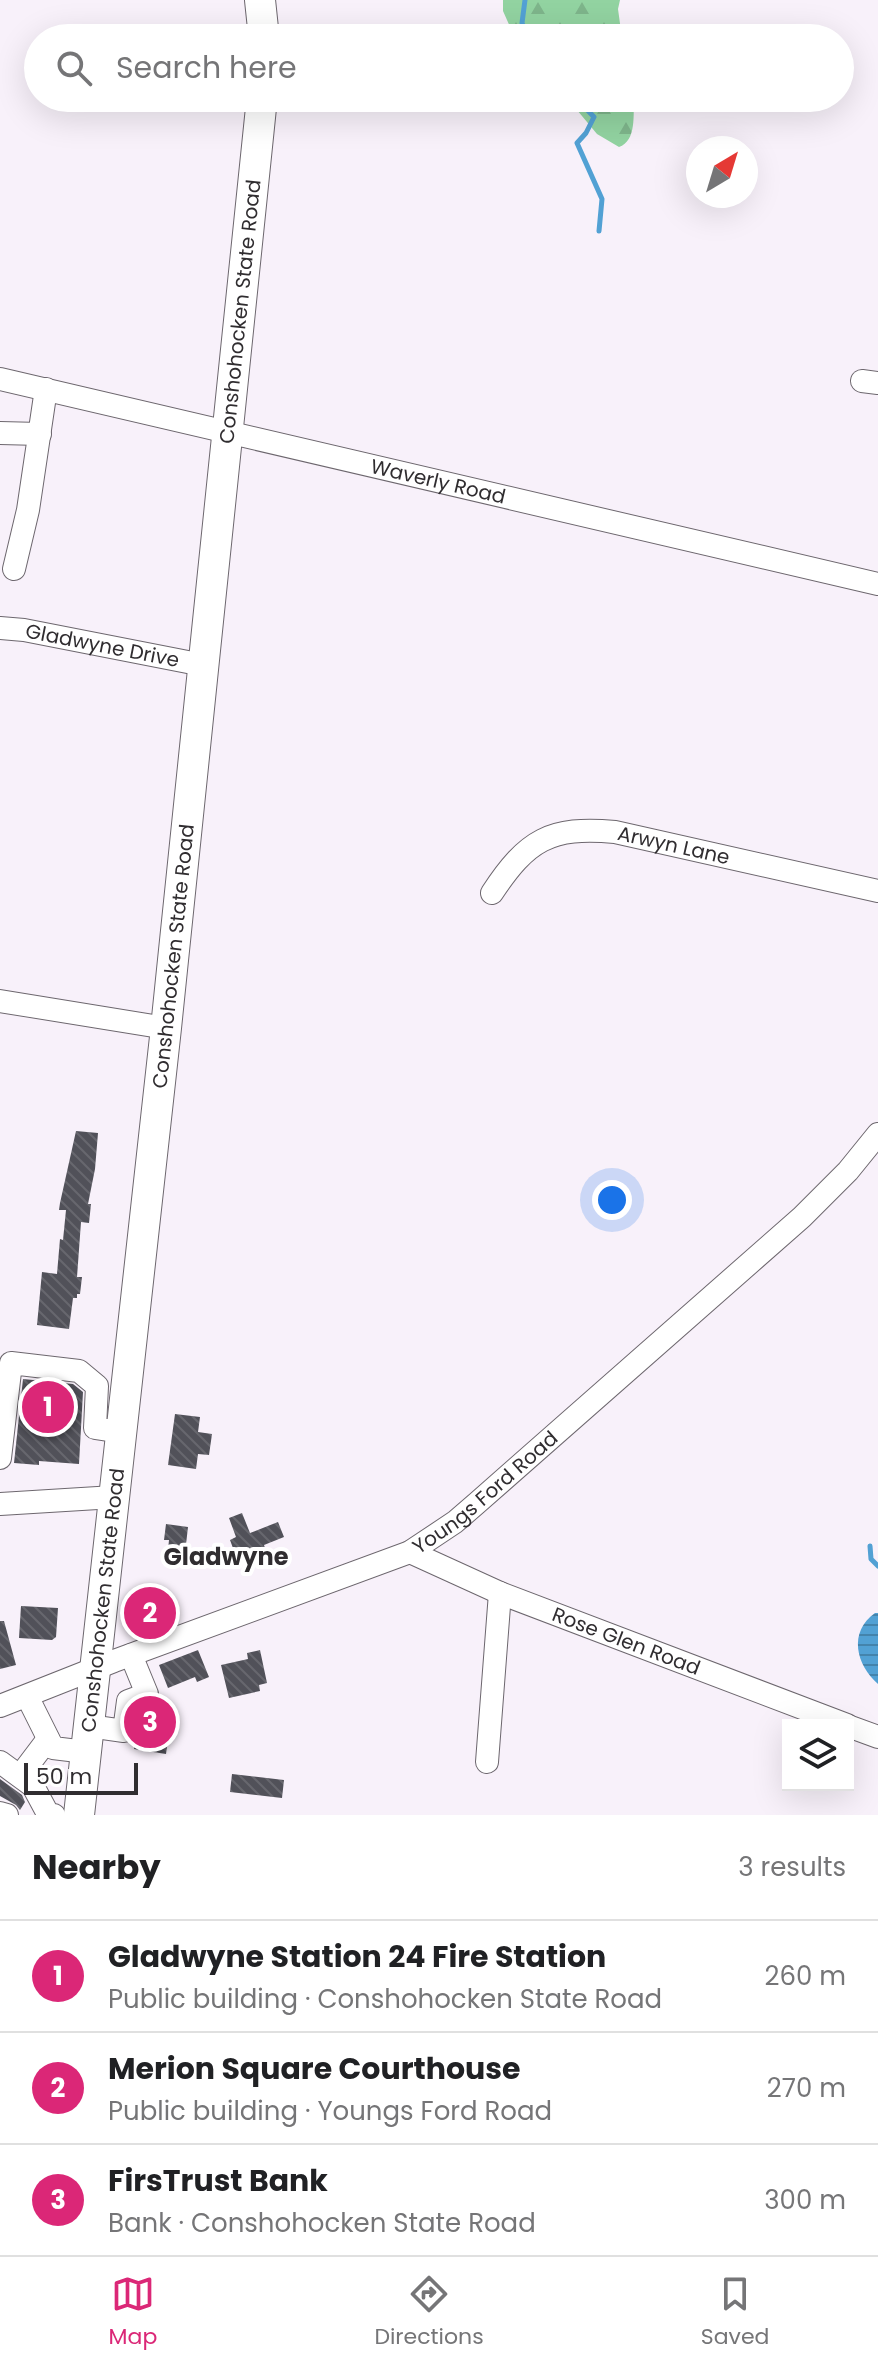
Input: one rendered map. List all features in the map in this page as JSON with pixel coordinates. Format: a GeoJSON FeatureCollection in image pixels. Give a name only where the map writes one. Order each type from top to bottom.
{"type":"FeatureCollection","features":[{"type":"Feature","properties":{"kind":"main road"},"geometry":{"type":"LineString","coordinates":[[260,0],[263,24]]}},
{"type":"Feature","properties":{"kind":"main road","name":"Conshohocken State Road"},"geometry":{"type":"LineString","coordinates":[[79,1815],[166,1028],[261,112]]}},
{"type":"Feature","properties":{"kind":"street","name":"Waverly Road"},"geometry":{"type":"LineString","coordinates":[[0,379],[878,584]]}},
{"type":"Feature","properties":{"kind":"street"},"geometry":{"type":"LineString","coordinates":[[14,569],[28,510],[46,389]]}},
{"type":"Feature","properties":{"kind":"street"},"geometry":{"type":"LineString","coordinates":[[0,433],[40,434]]}},
{"type":"Feature","properties":{"kind":"street","name":"Gladwyne Drive"},"geometry":{"type":"LineString","coordinates":[[0,628],[203,665]]}},
{"type":"Feature","properties":{"kind":"street","name":"Arwyn Lane"},"geometry":{"type":"LineString","coordinates":[[492,893],[526,849],[557,834],[583,830],[615,832],[878,891]]}},
{"type":"Feature","properties":{"kind":"street"},"geometry":{"type":"LineString","coordinates":[[0,1001],[166,1028]]}},
{"type":"Feature","properties":{"kind":"street","name":"Youngs Ford Road"},"geometry":{"type":"LineString","coordinates":[[0,1706],[410,1552],[477,1503],[802,1217],[877,1137]]}},
{"type":"Feature","properties":{"kind":"street"},"geometry":{"type":"LineString","coordinates":[[0,1458],[11,1363],[79,1371],[97,1386],[95,1428],[121,1432]]}},
{"type":"Feature","properties":{"kind":"street"},"geometry":{"type":"LineString","coordinates":[[0,1504],[114,1497]]}},
{"type":"Feature","properties":{"kind":"street","name":"Rose Glen Road"},"geometry":{"type":"LineString","coordinates":[[410,1552],[500,1593],[831,1719]]}},
{"type":"Feature","properties":{"kind":"street"},"geometry":{"type":"LineString","coordinates":[[487,1762],[500,1593]]}},
{"type":"Feature","properties":{"kind":"street"},"geometry":{"type":"LineString","coordinates":[[27,1696],[53,1748],[124,1731],[128,1701],[147,1694],[131,1655]]}},
{"type":"Feature","properties":{"kind":"street","name":"Rose Glen Road"},"geometry":{"type":"LineString","coordinates":[[854,1728],[878,1737]]}},
{"type":"Feature","properties":{"kind":"street"},"geometry":{"type":"LineString","coordinates":[[20,1776],[48,1739]]}},
{"type":"Feature","properties":{"kind":"street"},"geometry":{"type":"LineString","coordinates":[[0,1762],[33,1786],[46,1815],[54,1815]]}},
{"type":"Feature","properties":{"kind":"street"},"geometry":{"type":"LineString","coordinates":[[0,1813],[7,1815]]}},
{"type":"Feature","properties":{"kind":"green space"},"geometry":{"type":"Polygon","coordinates":[[[503,0],[620,0],[620,24],[509,24],[503,11],[503,0]]]}},
{"type":"Feature","properties":{"kind":"green space"},"geometry":{"type":"Polygon","coordinates":[[[579,112],[634,112],[633,126],[625,144],[619,147],[597,134],[579,112]]]}},
{"type":"Feature","properties":{"kind":"water"},"geometry":{"type":"Polygon","coordinates":[[[878,1613],[878,1684],[864,1668],[858,1648],[861,1629],[878,1613]]]}},
{"type":"Feature","properties":{"kind":"building"},"geometry":{"type":"Polygon","coordinates":[[[76,1131],[98,1133],[88,1204],[91,1204],[89,1223],[81,1222],[77,1277],[82,1277],[80,1294],[73,1298],[69,1329],[37,1325],[42,1272],[57,1274],[66,1210],[59,1210],[76,1131]]]}},
{"type":"Feature","properties":{"kind":"building"},"geometry":{"type":"Polygon","coordinates":[[[23,1379],[73,1384],[83,1392],[79,1464],[14,1463],[23,1379]]]}},
{"type":"Feature","properties":{"kind":"building"},"geometry":{"type":"Polygon","coordinates":[[[175,1414],[200,1417],[198,1432],[212,1434],[209,1455],[198,1454],[196,1469],[168,1465],[175,1414]]]}},
{"type":"Feature","properties":{"kind":"building"},"geometry":{"type":"Polygon","coordinates":[[[242,1513],[250,1533],[278,1522],[284,1537],[237,1559],[230,1540],[236,1537],[229,1518],[242,1513]]]}},
{"type":"Feature","properties":{"kind":"building"},"geometry":{"type":"Polygon","coordinates":[[[166,1524],[188,1527],[184,1562],[167,1560],[169,1540],[164,1540],[166,1524]]]}},
{"type":"Feature","properties":{"kind":"building"},"geometry":{"type":"Polygon","coordinates":[[[132,1595],[161,1598],[171,1606],[169,1625],[129,1621],[132,1595]]]}},
{"type":"Feature","properties":{"kind":"building"},"geometry":{"type":"Polygon","coordinates":[[[21,1606],[58,1608],[56,1637],[52,1640],[19,1638],[21,1606]]]}},
{"type":"Feature","properties":{"kind":"building"},"geometry":{"type":"Polygon","coordinates":[[[0,1621],[4,1621],[16,1665],[0,1669],[0,1621]]]}},
{"type":"Feature","properties":{"kind":"building"},"geometry":{"type":"Polygon","coordinates":[[[198,1650],[209,1677],[197,1682],[195,1677],[168,1688],[159,1665],[198,1650]]]}},
{"type":"Feature","properties":{"kind":"building"},"geometry":{"type":"Polygon","coordinates":[[[260,1650],[267,1683],[259,1685],[260,1691],[229,1698],[221,1665],[248,1659],[247,1653],[260,1650]]]}},
{"type":"Feature","properties":{"kind":"building"},"geometry":{"type":"Polygon","coordinates":[[[141,1711],[163,1712],[160,1732],[169,1733],[166,1754],[134,1749],[141,1711]]]}},
{"type":"Feature","properties":{"kind":"building"},"geometry":{"type":"Polygon","coordinates":[[[232,1774],[284,1780],[282,1798],[230,1792],[232,1774]]]}},
{"type":"Feature","properties":{"kind":"building"},"geometry":{"type":"Polygon","coordinates":[[[0,1779],[22,1795],[25,1802],[20,1810],[0,1796],[0,1779]]]}},
{"type":"Feature","properties":{"kind":"waterway"},"geometry":{"type":"LineString","coordinates":[[522,24],[525,0]]}},
{"type":"Feature","properties":{"kind":"waterway"},"geometry":{"type":"LineString","coordinates":[[589,112],[594,117],[577,143],[602,199],[599,231]]}},
{"type":"Feature","properties":{"kind":"waterway"},"geometry":{"type":"LineString","coordinates":[[870,1546],[871,1559],[878,1566]]}},
{"type":"Feature","properties":{"kind":"place","name":"Gladwyne Station 24 Fire Station"},"geometry":{"type":"Point","coordinates":[48,1407]}},
{"type":"Feature","properties":{"kind":"place","name":"Merion Square Courthouse"},"geometry":{"type":"Point","coordinates":[150,1613]}},
{"type":"Feature","properties":{"kind":"place","name":"FirsTrust Bank"},"geometry":{"type":"Point","coordinates":[150,1722]}},
{"type":"Feature","properties":{"kind":"district","name":"Gladwyne"},"geometry":{"type":"Point","coordinates":[226,1557]}}]}
